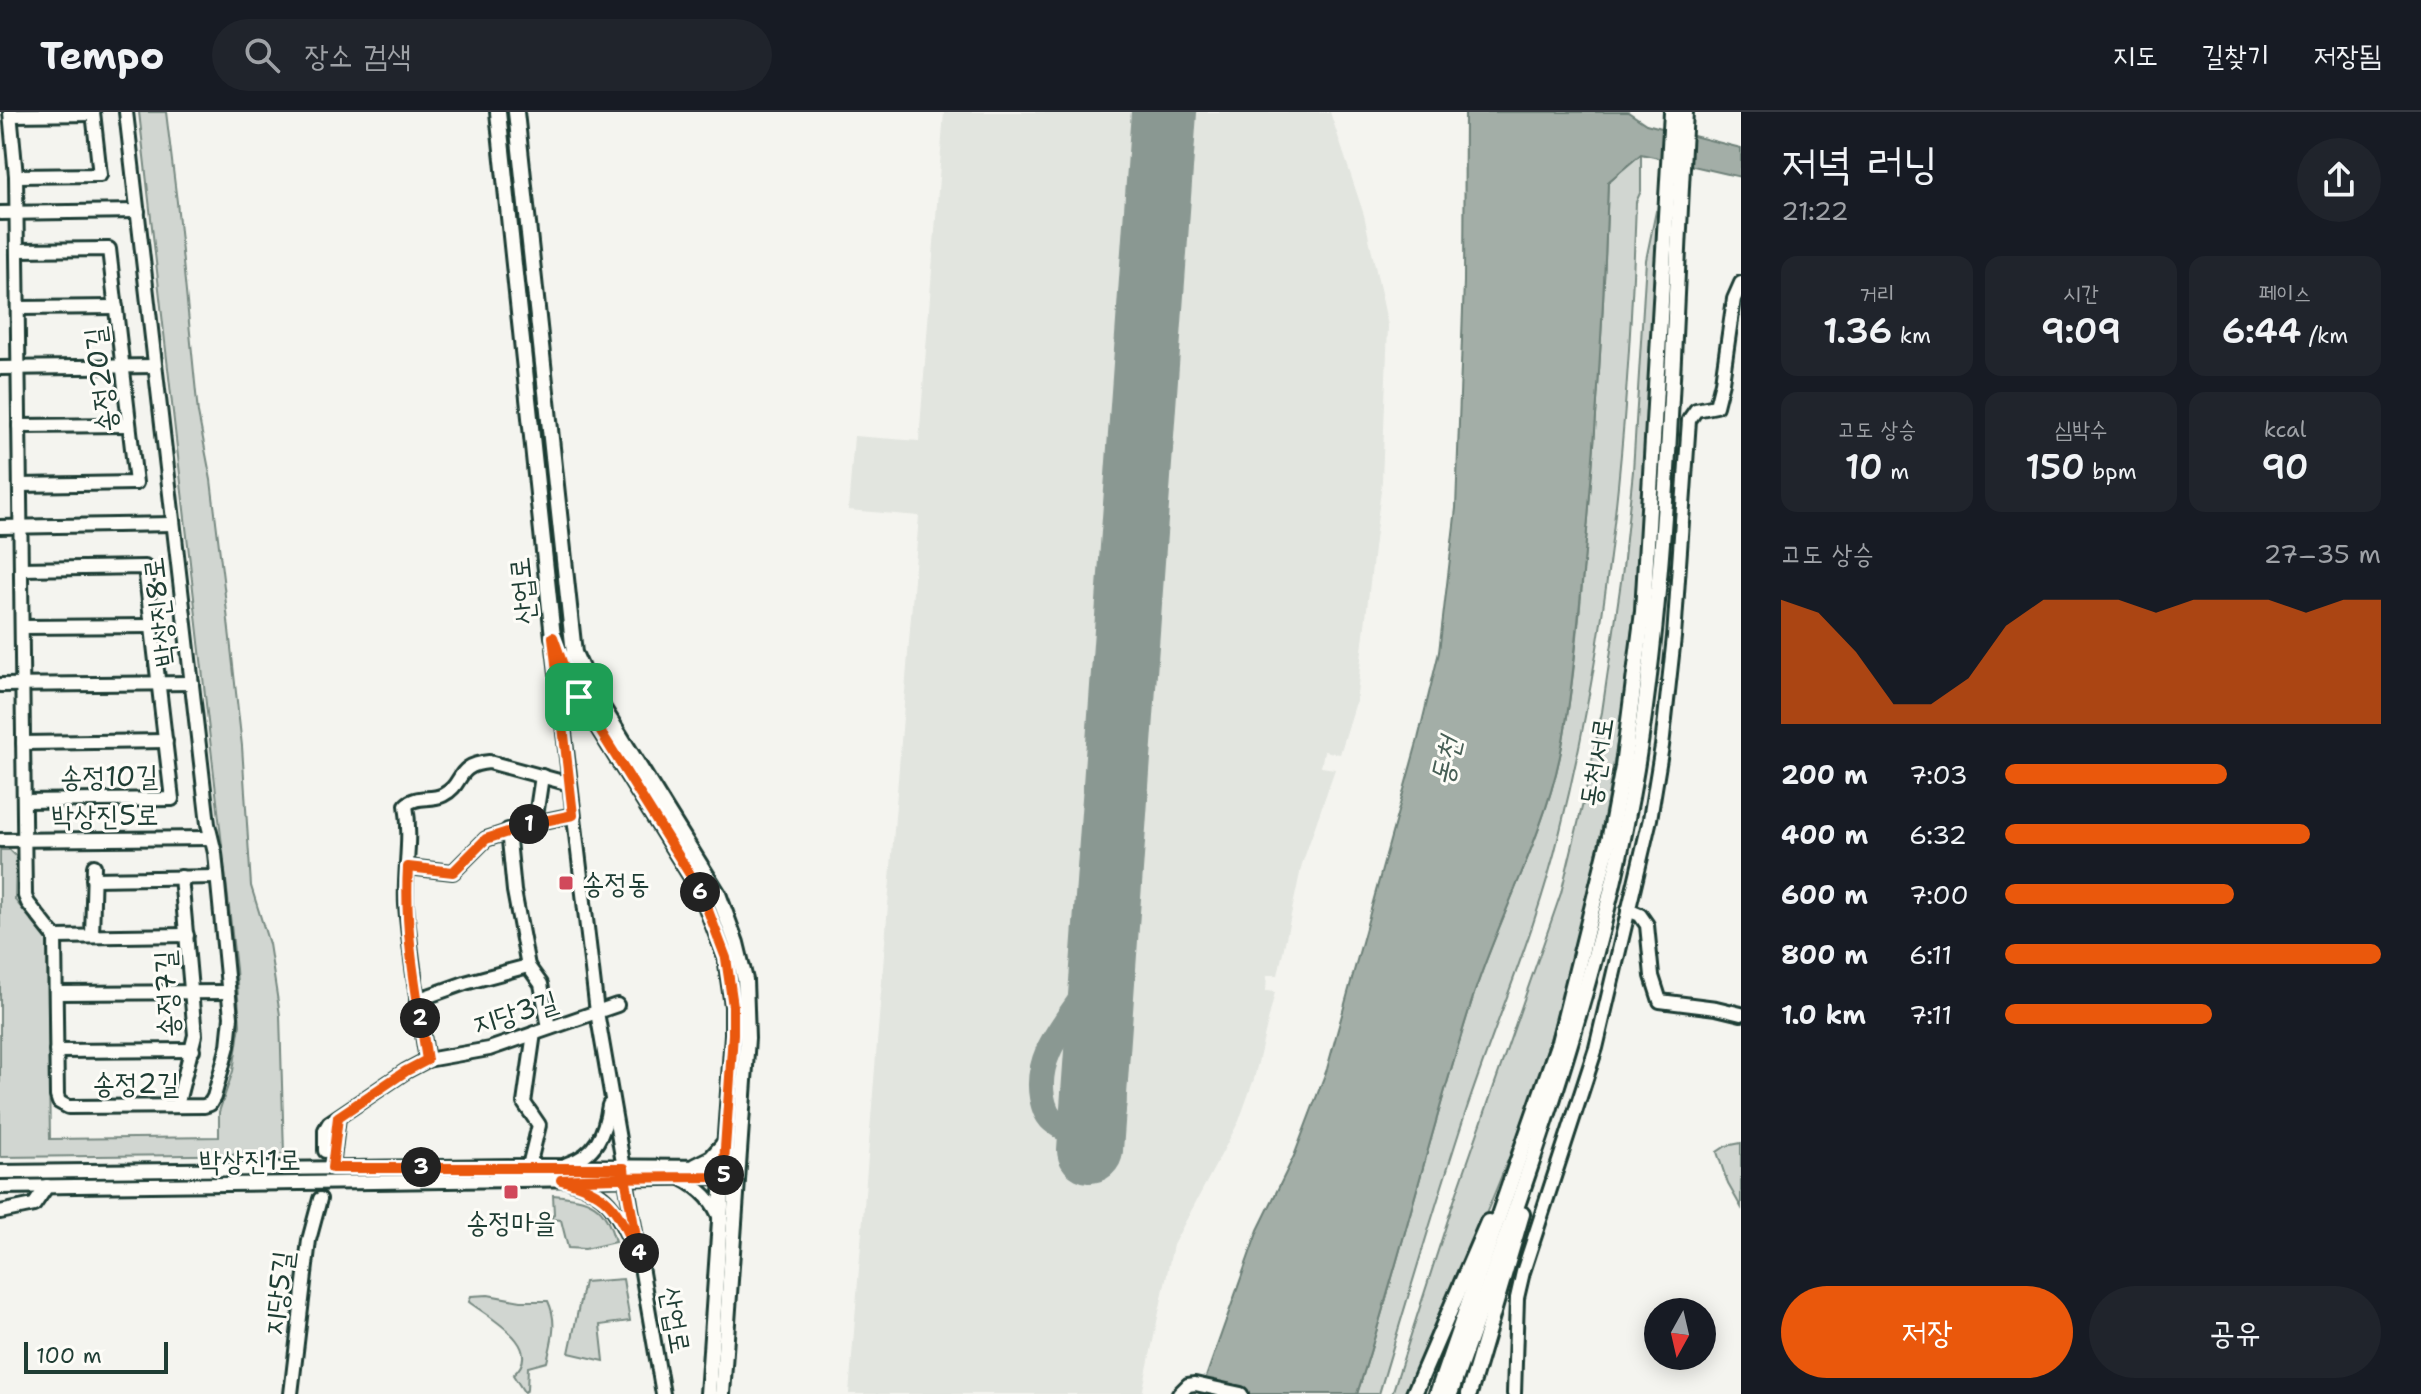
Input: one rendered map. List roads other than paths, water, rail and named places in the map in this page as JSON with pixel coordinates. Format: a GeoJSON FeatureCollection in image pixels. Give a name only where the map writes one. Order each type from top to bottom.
{"type":"FeatureCollection","features":[{"type":"Feature","properties":{"kind":"main road","name":"산업로"},"geometry":{"type":"LineString","coordinates":[[498,112],[553,637]]}},
{"type":"Feature","properties":{"kind":"main road","name":"산업로"},"geometry":{"type":"LineString","coordinates":[[516,112],[574,653],[589,686],[718,894],[736,943],[747,1007],[730,1172]]}},
{"type":"Feature","properties":{"kind":"main road","name":"동천서로"},"geometry":{"type":"LineString","coordinates":[[1437,1394],[1592,975],[1636,770],[1648,683],[1663,512],[1674,191],[1672,112]]}},
{"type":"Feature","properties":{"kind":"main road","name":"동천서로"},"geometry":{"type":"LineString","coordinates":[[1674,191],[1685,112]]}},
{"type":"Feature","properties":{"kind":"main road"},"geometry":{"type":"LineString","coordinates":[[553,637],[575,690],[701,892],[726,958],[733,1006],[726,1140],[730,1172],[722,1394]]}},
{"type":"Feature","properties":{"kind":"main road"},"geometry":{"type":"LineString","coordinates":[[1414,1394],[1547,1099]]}},
{"type":"Feature","properties":{"kind":"main road"},"geometry":{"type":"LineString","coordinates":[[1469,1394],[1506,1273],[1547,1099]]}},
{"type":"Feature","properties":{"kind":"main road","name":"동천서로"},"geometry":{"type":"LineString","coordinates":[[1450,1394],[1547,1099]]}},
{"type":"Feature","properties":{"kind":"main road"},"geometry":{"type":"LineString","coordinates":[[708,1394],[721,1222],[730,1172]]}},
{"type":"Feature","properties":{"kind":"street","name":"박상진8로"},"geometry":{"type":"LineString","coordinates":[[126,112],[231,1017],[228,1046],[210,1104]]}},
{"type":"Feature","properties":{"kind":"street"},"geometry":{"type":"LineString","coordinates":[[16,176],[100,175],[93,113],[11,114],[16,176],[25,896],[55,937],[187,935]]}},
{"type":"Feature","properties":{"kind":"street"},"geometry":{"type":"LineString","coordinates":[[0,213],[138,211]]}},
{"type":"Feature","properties":{"kind":"street","name":"송정20길"},"geometry":{"type":"LineString","coordinates":[[17,250],[109,249],[136,483],[20,485]]}},
{"type":"Feature","properties":{"kind":"street"},"geometry":{"type":"LineString","coordinates":[[1514,1394],[1517,1298],[1523,1272],[1596,1048],[1650,819],[1674,637],[1689,420],[1696,410],[1716,406],[1734,299],[1741,283]]}},
{"type":"Feature","properties":{"kind":"street"},"geometry":{"type":"LineString","coordinates":[[18,308],[116,307]]}},
{"type":"Feature","properties":{"kind":"street"},"geometry":{"type":"LineString","coordinates":[[0,368],[155,366]]}},
{"type":"Feature","properties":{"kind":"street"},"geometry":{"type":"LineString","coordinates":[[19,426],[129,425]]}},
{"type":"Feature","properties":{"kind":"street"},"geometry":{"type":"LineString","coordinates":[[0,527],[173,524]]}},
{"type":"Feature","properties":{"kind":"street","name":"송정10길"},"geometry":{"type":"LineString","coordinates":[[21,569],[145,567],[172,799],[24,801]]}},
{"type":"Feature","properties":{"kind":"street"},"geometry":{"type":"LineString","coordinates":[[22,627],[152,626]]}},
{"type":"Feature","properties":{"kind":"street","name":"산업로"},"geometry":{"type":"LineString","coordinates":[[553,637],[597,1012],[663,1394]]}},
{"type":"Feature","properties":{"kind":"street"},"geometry":{"type":"LineString","coordinates":[[0,685],[192,683]]}},
{"type":"Feature","properties":{"kind":"street"},"geometry":{"type":"LineString","coordinates":[[23,743],[166,741]]}},
{"type":"Feature","properties":{"kind":"street"},"geometry":{"type":"LineString","coordinates":[[427,1060],[406,901],[410,833],[407,803],[445,794],[452,789],[462,772],[478,763],[489,762],[570,784]]}},
{"type":"Feature","properties":{"kind":"street"},"geometry":{"type":"LineString","coordinates":[[535,823],[542,776]]}},
{"type":"Feature","properties":{"kind":"street"},"geometry":{"type":"LineString","coordinates":[[408,867],[453,872],[486,839],[508,830],[573,815]]}},
{"type":"Feature","properties":{"kind":"street"},"geometry":{"type":"LineString","coordinates":[[508,830],[514,891],[528,966],[541,984],[549,1028]]}},
{"type":"Feature","properties":{"kind":"street","name":"박상진5로"},"geometry":{"type":"LineString","coordinates":[[0,840],[211,838]]}},
{"type":"Feature","properties":{"kind":"street"},"geometry":{"type":"LineString","coordinates":[[92,936],[94,872],[217,877]]}},
{"type":"Feature","properties":{"kind":"street","name":"송정7길"},"geometry":{"type":"LineString","coordinates":[[177,1106],[193,1050],[195,1021],[181,877]]}},
{"type":"Feature","properties":{"kind":"street"},"geometry":{"type":"LineString","coordinates":[[1628,910],[1640,915],[1647,925],[1652,976],[1660,1001],[1741,1014]]}},
{"type":"Feature","properties":{"kind":"street","name":"송정2길"},"geometry":{"type":"LineString","coordinates":[[55,937],[57,1096],[63,1105],[210,1104]]}},
{"type":"Feature","properties":{"kind":"street"},"geometry":{"type":"LineString","coordinates":[[417,1000],[528,966]]}},
{"type":"Feature","properties":{"kind":"street"},"geometry":{"type":"LineString","coordinates":[[56,993],[228,992]]}},
{"type":"Feature","properties":{"kind":"street","name":"지당3길"},"geometry":{"type":"LineString","coordinates":[[338,1117],[427,1060],[489,1049],[617,1005]]}},
{"type":"Feature","properties":{"kind":"street"},"geometry":{"type":"LineString","coordinates":[[529,1166],[539,1125],[524,1103],[534,1033]]}},
{"type":"Feature","properties":{"kind":"street"},"geometry":{"type":"LineString","coordinates":[[56,1051],[193,1050]]}},
{"type":"Feature","properties":{"kind":"street"},"geometry":{"type":"LineString","coordinates":[[559,1166],[585,1156],[598,1143],[611,1094]]}},
{"type":"Feature","properties":{"kind":"street"},"geometry":{"type":"LineString","coordinates":[[325,1151],[325,1130],[338,1117]]}},
{"type":"Feature","properties":{"kind":"street"},"geometry":{"type":"LineString","coordinates":[[332,1168],[338,1117]]}},
{"type":"Feature","properties":{"kind":"street"},"geometry":{"type":"LineString","coordinates":[[721,1222],[701,1191],[682,1172],[711,1157],[726,1140]]}},
{"type":"Feature","properties":{"kind":"street","name":"박상진1로"},"geometry":{"type":"LineString","coordinates":[[0,1172],[559,1166],[624,1172],[730,1172]]}},
{"type":"Feature","properties":{"kind":"street","name":"박상진1로"},"geometry":{"type":"LineString","coordinates":[[0,1187],[561,1180],[624,1172]]}},
{"type":"Feature","properties":{"kind":"street"},"geometry":{"type":"LineString","coordinates":[[561,1180],[591,1188],[604,1197],[619,1217],[640,1259]]}},
{"type":"Feature","properties":{"kind":"street"},"geometry":{"type":"LineString","coordinates":[[0,1212],[34,1205],[47,1186]]}},
{"type":"Feature","properties":{"kind":"street","name":"지당5길"},"geometry":{"type":"LineString","coordinates":[[291,1394],[309,1240],[320,1199]]}},
{"type":"Feature","properties":{"kind":"street"},"geometry":{"type":"LineString","coordinates":[[1179,1394],[1188,1385],[1195,1384],[1241,1394]]}},
{"type":"Feature","properties":{"kind":"water","name":"동천"},"geometry":{"type":"Polygon","coordinates":[[[1465,112],[1628,112],[1646,124],[1741,148],[1741,177],[1641,154],[1608,182],[1599,372],[1588,515],[1571,684],[1560,756],[1543,816],[1475,991],[1357,1394],[1200,1394],[1258,1230],[1294,1156],[1327,1069],[1439,652],[1456,508],[1464,281],[1465,112]]]}},
{"type":"Feature","properties":{"kind":"place","name":"송정동"},"geometry":{"type":"Point","coordinates":[566,883]}},
{"type":"Feature","properties":{"kind":"place","name":"송정마을"},"geometry":{"type":"Point","coordinates":[511,1192]}}]}
